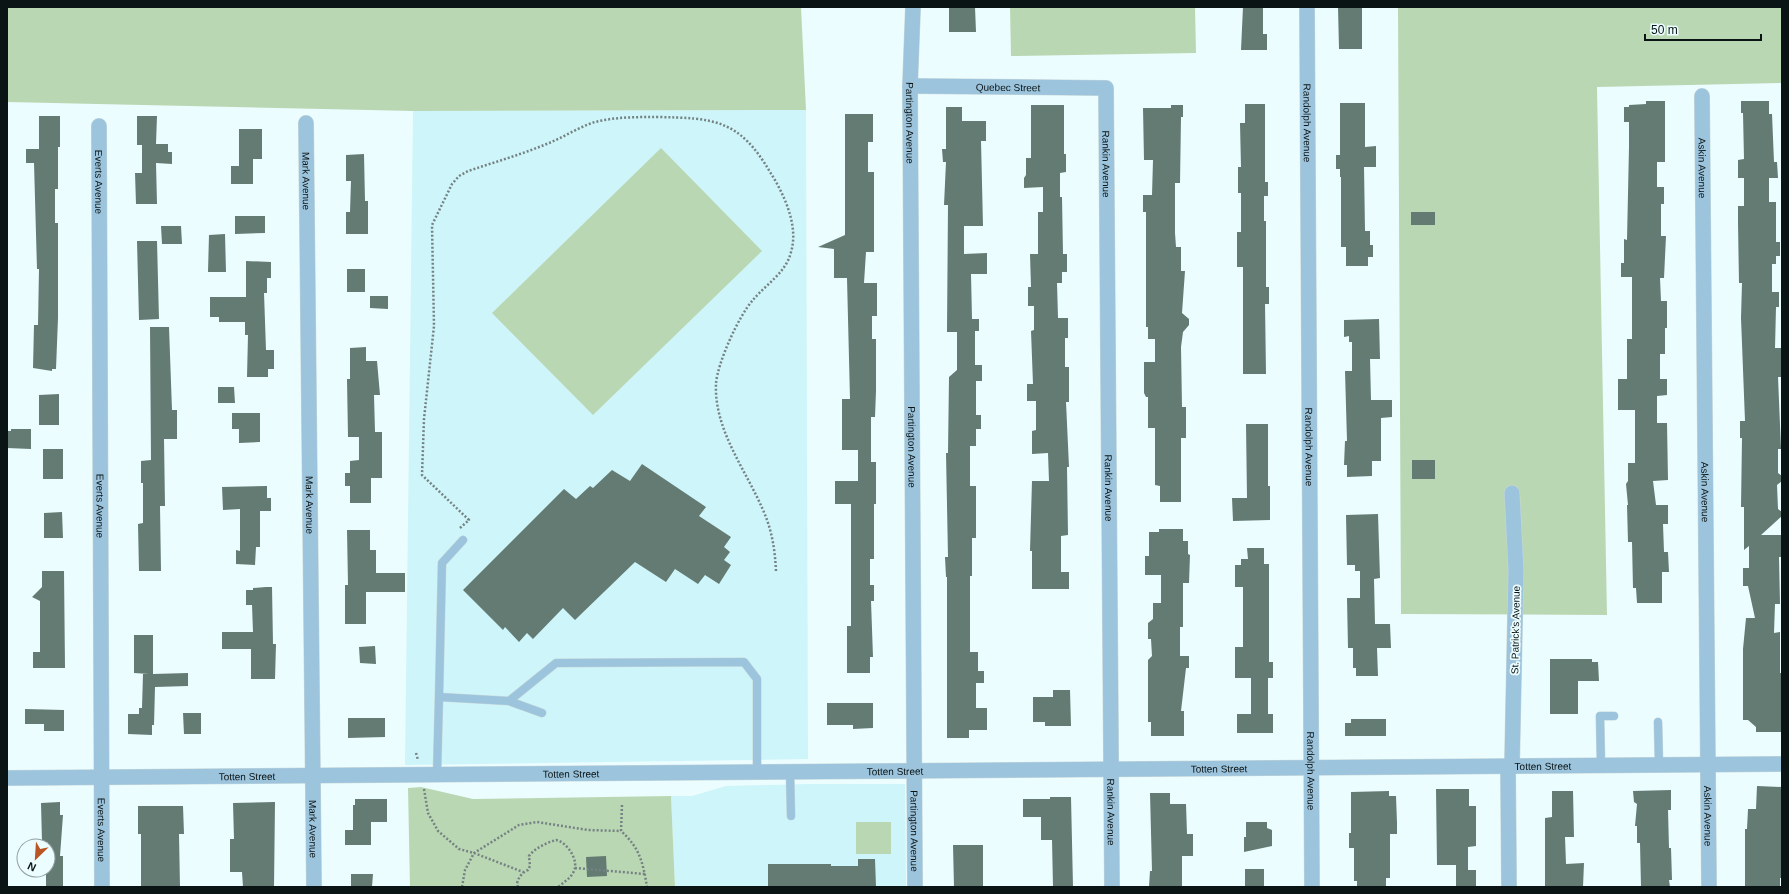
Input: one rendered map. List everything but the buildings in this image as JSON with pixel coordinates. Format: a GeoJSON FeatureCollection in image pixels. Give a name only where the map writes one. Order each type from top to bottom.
{"type":"FeatureCollection","features":[{"type":"Feature","properties":{"kind":"street","name":"Partington Avenue"},"geometry":{"type":"LineString","coordinates":[[913,7],[910,86],[915,887]]}},
{"type":"Feature","properties":{"kind":"street","name":"Randolph Avenue"},"geometry":{"type":"LineString","coordinates":[[1307,7],[1312,887]]}},
{"type":"Feature","properties":{"kind":"street","name":"Quebec Street"},"geometry":{"type":"LineString","coordinates":[[910,86],[1106,88]]}},
{"type":"Feature","properties":{"kind":"street","name":"Rankin Avenue"},"geometry":{"type":"LineString","coordinates":[[1106,88],[1112,887]]}},
{"type":"Feature","properties":{"kind":"street","name":"Askin Avenue"},"geometry":{"type":"LineString","coordinates":[[1702,96],[1709,887]]}},
{"type":"Feature","properties":{"kind":"street","name":"Mark Avenue"},"geometry":{"type":"LineString","coordinates":[[306,123],[314,887]]}},
{"type":"Feature","properties":{"kind":"street","name":"Everts Avenue"},"geometry":{"type":"LineString","coordinates":[[98,126],[102,887]]}},
{"type":"Feature","properties":{"kind":"street","name":"St. Patrick's Avenue"},"geometry":{"type":"LineString","coordinates":[[1509,887],[1510,766],[1516,570],[1512,493]]}},
{"type":"Feature","properties":{"kind":"street","name":"Totten Street"},"geometry":{"type":"LineString","coordinates":[[7,778],[1782,764]]}},
{"type":"Feature","properties":{"kind":"lane"},"geometry":{"type":"LineString","coordinates":[[437,774],[442,563],[463,540]]}},
{"type":"Feature","properties":{"kind":"lane"},"geometry":{"type":"LineString","coordinates":[[508,701],[556,663],[744,662],[757,679],[757,772]]}},
{"type":"Feature","properties":{"kind":"lane"},"geometry":{"type":"LineString","coordinates":[[438,697],[508,701],[542,713]]}},
{"type":"Feature","properties":{"kind":"lane"},"geometry":{"type":"LineString","coordinates":[[1601,765],[1600,716],[1614,716]]}},
{"type":"Feature","properties":{"kind":"lane"},"geometry":{"type":"LineString","coordinates":[[1658,722],[1659,765]]}},
{"type":"Feature","properties":{"kind":"lane"},"geometry":{"type":"LineString","coordinates":[[790,772],[791,816]]}},
{"type":"Feature","properties":{"kind":"path"},"geometry":{"type":"LineString","coordinates":[[459,530],[469,520],[422,475],[424,419],[434,326],[432,225],[452,184],[459,176],[468,171],[548,144],[593,123],[617,118],[707,119],[731,128],[746,139],[757,151],[776,181],[791,219],[794,234],[792,252],[785,268],[753,299],[743,312],[717,372],[716,385],[719,409],[726,433],[764,511],[772,533],[775,548],[776,571]]}},
{"type":"Feature","properties":{"kind":"path"},"geometry":{"type":"LineString","coordinates":[[425,795],[428,813],[438,832],[459,849],[474,852],[523,872]]}},
{"type":"Feature","properties":{"kind":"path"},"geometry":{"type":"LineString","coordinates":[[621,832],[622,805]]}},
{"type":"Feature","properties":{"kind":"path"},"geometry":{"type":"LineString","coordinates":[[462,887],[464,870],[474,852],[519,825],[537,822],[588,830],[621,832],[631,840],[639,852],[647,887]]}},
{"type":"Feature","properties":{"kind":"path"},"geometry":{"type":"LineString","coordinates":[[518,887],[517,881],[523,872],[528,870],[530,866],[530,853],[541,846],[556,840],[562,841],[568,848],[574,861],[575,868],[567,880],[558,887]]}},
{"type":"Feature","properties":{"kind":"path"},"geometry":{"type":"LineString","coordinates":[[575,868],[645,874]]}},
{"type":"Feature","properties":{"kind":"shaded area"},"geometry":{"type":"Polygon","coordinates":[[[806,110],[808,759],[405,765],[413,111],[806,110]]]}},
{"type":"Feature","properties":{"kind":"shaded area"},"geometry":{"type":"Polygon","coordinates":[[[905,784],[906,887],[675,887],[671,796],[692,796],[726,786],[905,784]]]}},
{"type":"Feature","properties":{"kind":"green space"},"geometry":{"type":"Polygon","coordinates":[[[7,7],[801,7],[806,110],[413,111],[7,102],[7,7]]]}},
{"type":"Feature","properties":{"kind":"green space"},"geometry":{"type":"Polygon","coordinates":[[[1010,7],[1195,7],[1196,53],[1011,56],[1010,7]]]}},
{"type":"Feature","properties":{"kind":"green space"},"geometry":{"type":"Polygon","coordinates":[[[1398,7],[1782,7],[1782,83],[1597,87],[1607,615],[1401,614],[1398,7]]]}},
{"type":"Feature","properties":{"kind":"green space"},"geometry":{"type":"Polygon","coordinates":[[[661,148],[762,251],[593,415],[492,313],[661,148]]]}},
{"type":"Feature","properties":{"kind":"green space"},"geometry":{"type":"Polygon","coordinates":[[[421,787],[473,799],[671,796],[675,887],[410,887],[408,788],[421,787]]]}},
{"type":"Feature","properties":{"kind":"green space"},"geometry":{"type":"Polygon","coordinates":[[[856,822],[891,822],[891,854],[856,854],[856,822]]]}}]}
